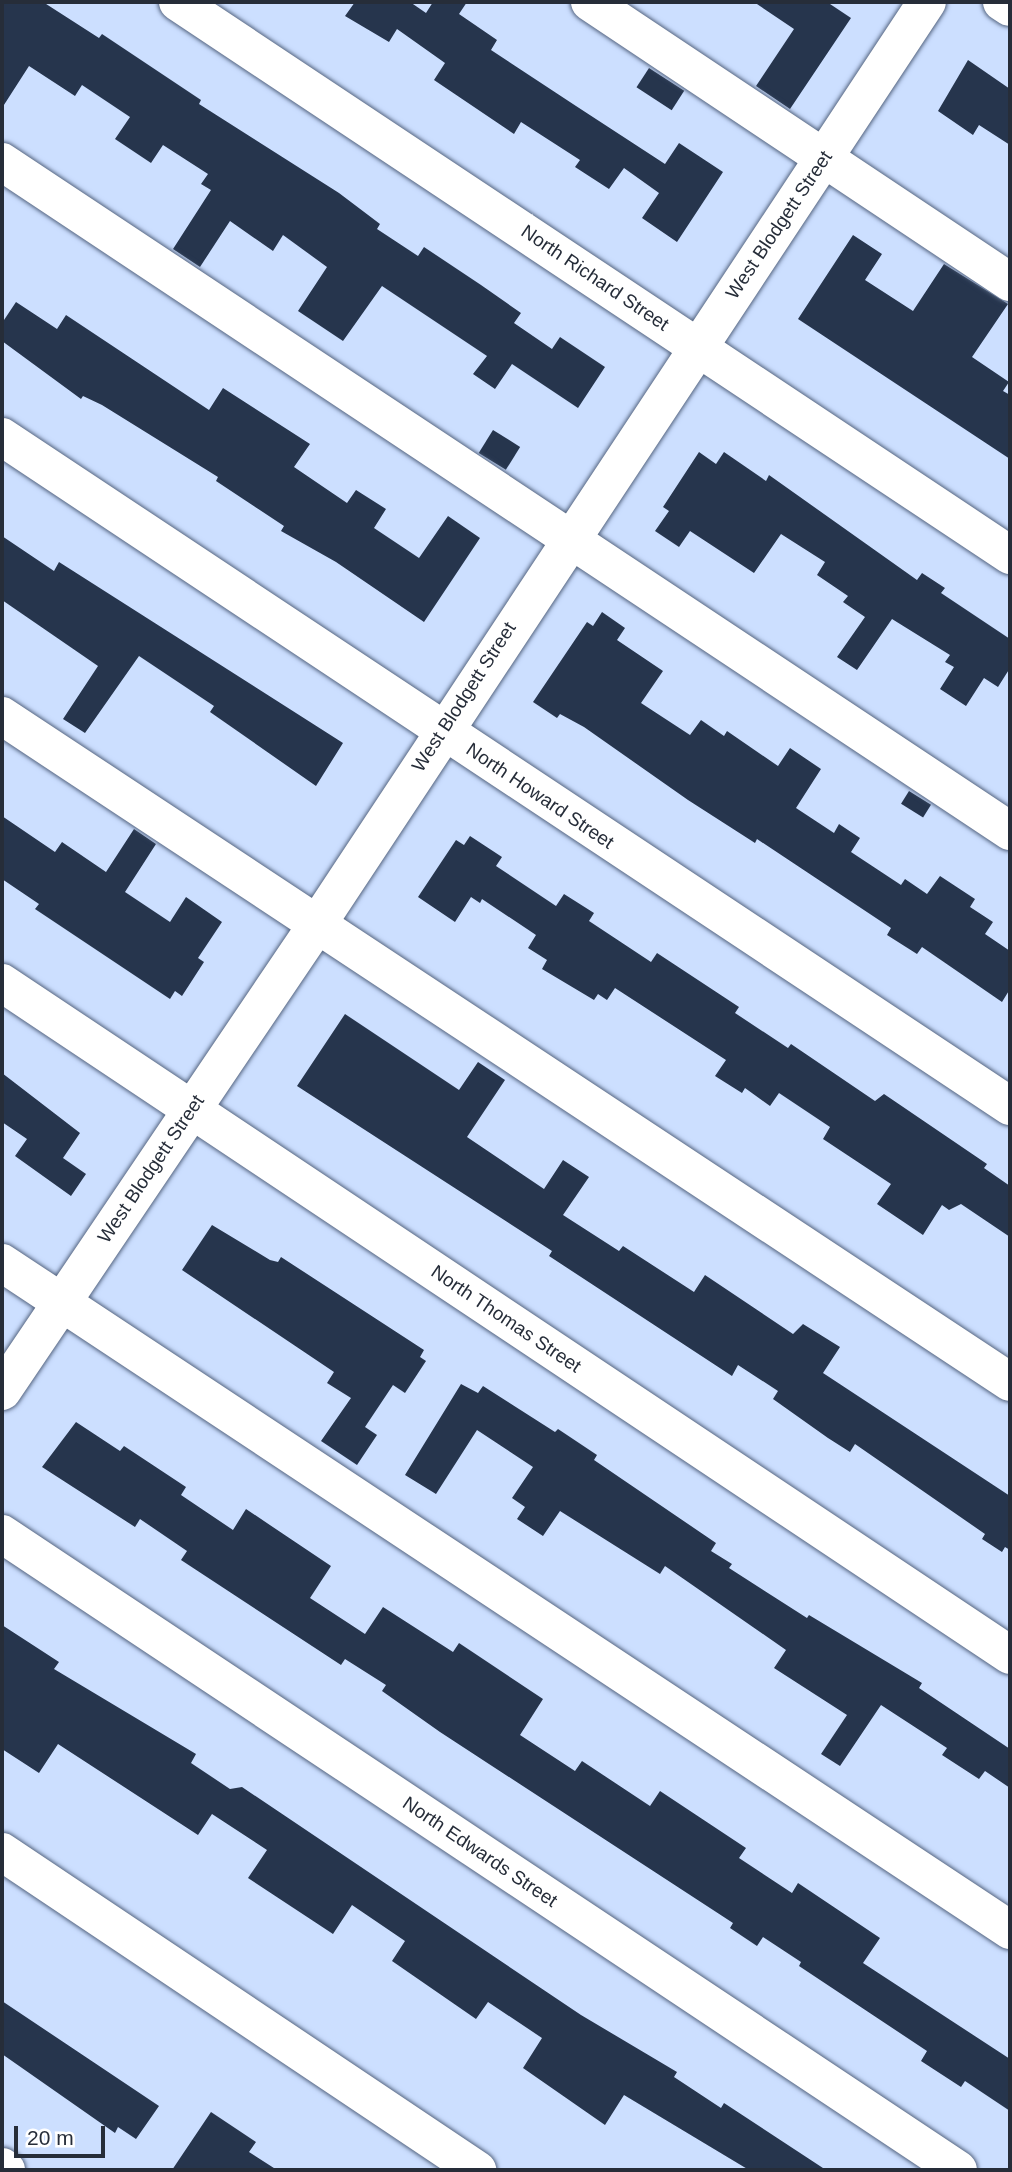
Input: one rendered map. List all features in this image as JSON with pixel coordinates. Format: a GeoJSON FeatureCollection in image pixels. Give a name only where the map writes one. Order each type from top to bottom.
{"type":"FeatureCollection","features":[{"type":"Feature","properties":{"kind":"street","name":"North Richard Street"},"geometry":{"type":"LineString","coordinates":[[178,2],[1010,555]]}},
{"type":"Feature","properties":{"kind":"street"},"geometry":{"type":"LineString","coordinates":[[590,2],[825,156],[1010,282]]}},
{"type":"Feature","properties":{"kind":"street","name":"West Blodgett Street"},"geometry":{"type":"LineString","coordinates":[[2,1391],[318,923],[568,539],[927,2]]}},
{"type":"Feature","properties":{"kind":"street"},"geometry":{"type":"LineString","coordinates":[[1002,2],[1010,7]]}},
{"type":"Feature","properties":{"kind":"street"},"geometry":{"type":"LineString","coordinates":[[2,162],[1010,831]]}},
{"type":"Feature","properties":{"kind":"street","name":"North Howard Street"},"geometry":{"type":"LineString","coordinates":[[2,437],[1010,1106]]}},
{"type":"Feature","properties":{"kind":"street"},"geometry":{"type":"LineString","coordinates":[[2,716],[1010,1382]]}},
{"type":"Feature","properties":{"kind":"street","name":"North Thomas Street"},"geometry":{"type":"LineString","coordinates":[[2,984],[1010,1654]]}},
{"type":"Feature","properties":{"kind":"street"},"geometry":{"type":"LineString","coordinates":[[2,1263],[1010,1930]]}},
{"type":"Feature","properties":{"kind":"street","name":"North Edwards Street"},"geometry":{"type":"LineString","coordinates":[[2,1534],[958,2170]]}},
{"type":"Feature","properties":{"kind":"street"},"geometry":{"type":"LineString","coordinates":[[2,1852],[477,2170]]}},
{"type":"Feature","properties":{"kind":"street"},"geometry":{"type":"LineString","coordinates":[[2,2167],[6,2170]]}},
{"type":"Feature","properties":{"kind":"building"},"geometry":{"type":"Polygon","coordinates":[[[2,2],[43,2],[99,38],[102,34],[201,100],[199,104],[339,193],[380,224],[377,229],[418,256],[424,247],[521,313],[514,323],[552,349],[560,337],[605,367],[578,408],[512,364],[495,389],[473,374],[487,356],[382,286],[343,341],[298,311],[327,267],[283,235],[273,251],[230,221],[200,267],[173,249],[211,190],[201,184],[208,174],[163,145],[151,163],[115,139],[130,117],[82,85],[75,96],[29,66],[2,108],[2,2]]]}},
{"type":"Feature","properties":{"kind":"building"},"geometry":{"type":"Polygon","coordinates":[[[355,2],[410,2],[426,13],[433,2],[467,2],[459,14],[497,40],[491,50],[665,164],[679,143],[723,172],[677,242],[642,218],[659,193],[624,168],[609,189],[575,167],[580,160],[521,122],[514,134],[434,80],[445,63],[397,29],[389,42],[345,16],[355,2]]]}},
{"type":"Feature","properties":{"kind":"building"},"geometry":{"type":"Polygon","coordinates":[[[754,2],[827,2],[851,18],[790,109],[756,86],[794,29],[754,2]]]}},
{"type":"Feature","properties":{"kind":"building"},"geometry":{"type":"Polygon","coordinates":[[[968,60],[1010,89],[1010,145],[979,125],[973,135],[938,111],[968,60]]]}},
{"type":"Feature","properties":{"kind":"building"},"geometry":{"type":"Polygon","coordinates":[[[649,68],[684,91],[672,110],[636,87],[649,68]]]}},
{"type":"Feature","properties":{"kind":"building"},"geometry":{"type":"Polygon","coordinates":[[[853,235],[882,254],[865,280],[913,311],[944,264],[1008,304],[972,357],[1009,382],[1003,391],[1010,395],[1010,459],[798,319],[853,235]]]}},
{"type":"Feature","properties":{"kind":"building"},"geometry":{"type":"Polygon","coordinates":[[[16,302],[57,329],[66,315],[209,410],[223,388],[310,444],[294,467],[347,503],[356,490],[386,509],[374,528],[419,558],[448,516],[480,538],[424,622],[336,562],[281,531],[284,526],[216,481],[218,477],[102,405],[83,396],[81,399],[2,341],[2,323],[16,302]]]}},
{"type":"Feature","properties":{"kind":"building"},"geometry":{"type":"Polygon","coordinates":[[[493,430],[520,447],[506,470],[479,453],[493,430]]]}},
{"type":"Feature","properties":{"kind":"building"},"geometry":{"type":"Polygon","coordinates":[[[699,452],[716,464],[724,452],[766,481],[769,475],[917,580],[922,573],[945,588],[941,593],[1010,639],[1010,668],[998,687],[984,678],[966,706],[940,689],[954,667],[945,662],[950,655],[892,619],[857,670],[837,657],[865,617],[843,602],[848,596],[817,575],[825,562],[781,534],[754,573],[690,531],[679,547],[655,531],[669,511],[663,507],[699,452]]]}},
{"type":"Feature","properties":{"kind":"building"},"geometry":{"type":"Polygon","coordinates":[[[2,536],[54,571],[59,562],[343,743],[316,786],[210,712],[214,706],[139,656],[85,733],[63,719],[98,666],[2,600],[2,536]]]}},
{"type":"Feature","properties":{"kind":"building"},"geometry":{"type":"Polygon","coordinates":[[[602,612],[625,628],[617,640],[663,671],[641,703],[690,735],[701,720],[724,736],[727,731],[778,766],[790,748],[821,769],[796,808],[834,833],[839,824],[860,838],[851,852],[901,885],[905,879],[927,894],[940,876],[975,899],[970,907],[993,922],[985,934],[1010,951],[1010,989],[1002,1002],[922,947],[917,954],[887,935],[891,928],[757,839],[755,843],[688,800],[584,727],[560,714],[557,718],[533,702],[587,622],[593,626],[602,612]]]}},
{"type":"Feature","properties":{"kind":"building"},"geometry":{"type":"Polygon","coordinates":[[[909,791],[931,805],[923,817],[901,804],[909,791]]]}},
{"type":"Feature","properties":{"kind":"building"},"geometry":{"type":"Polygon","coordinates":[[[2,816],[55,852],[62,842],[106,872],[134,829],[156,844],[125,892],[170,922],[186,897],[222,922],[198,958],[204,962],[182,996],[175,991],[170,999],[35,909],[39,904],[2,879],[2,816]]]}},
{"type":"Feature","properties":{"kind":"building"},"geometry":{"type":"Polygon","coordinates":[[[470,836],[502,857],[496,866],[556,906],[564,894],[594,913],[589,921],[651,962],[657,953],[739,1007],[735,1013],[788,1048],[791,1044],[875,1101],[884,1094],[987,1164],[984,1168],[1010,1186],[1010,1237],[961,1204],[949,1210],[942,1205],[923,1235],[877,1204],[891,1184],[823,1139],[830,1127],[779,1093],[770,1106],[745,1088],[742,1093],[715,1076],[726,1060],[615,988],[607,1000],[598,994],[594,1000],[542,969],[547,960],[528,948],[536,935],[482,899],[480,903],[471,897],[455,922],[418,897],[456,840],[464,845],[470,836]]]}},
{"type":"Feature","properties":{"kind":"building"},"geometry":{"type":"Polygon","coordinates":[[[345,1014],[459,1090],[478,1062],[505,1080],[467,1137],[544,1189],[563,1160],[589,1177],[563,1215],[619,1251],[623,1246],[694,1292],[705,1275],[793,1334],[803,1324],[840,1347],[823,1373],[1010,1496],[1010,1550],[1005,1547],[1002,1552],[982,1539],[985,1534],[855,1444],[850,1452],[828,1438],[773,1399],[778,1391],[738,1365],[732,1376],[549,1256],[552,1251],[297,1086],[345,1014]]]}},
{"type":"Feature","properties":{"kind":"building"},"geometry":{"type":"Polygon","coordinates":[[[2,1073],[80,1133],[63,1158],[86,1174],[71,1196],[15,1156],[27,1139],[2,1122],[2,1073]]]}},
{"type":"Feature","properties":{"kind":"building"},"geometry":{"type":"Polygon","coordinates":[[[212,1225],[270,1260],[278,1262],[281,1257],[424,1350],[420,1357],[426,1361],[405,1393],[393,1385],[365,1427],[377,1435],[357,1465],[321,1441],[351,1398],[327,1383],[334,1372],[182,1270],[212,1225]]]}},
{"type":"Feature","properties":{"kind":"building"},"geometry":{"type":"Polygon","coordinates":[[[461,1384],[478,1393],[483,1386],[555,1432],[558,1429],[597,1455],[594,1460],[716,1543],[711,1551],[732,1564],[729,1568],[807,1618],[809,1615],[922,1683],[919,1688],[1010,1749],[1010,1788],[985,1771],[979,1779],[942,1755],[947,1748],[881,1705],[840,1766],[821,1754],[847,1715],[774,1668],[786,1650],[665,1566],[660,1574],[560,1511],[543,1536],[517,1519],[525,1507],[512,1498],[533,1467],[477,1430],[436,1494],[405,1475],[461,1384]]]}},
{"type":"Feature","properties":{"kind":"building"},"geometry":{"type":"Polygon","coordinates":[[[76,1422],[120,1451],[124,1446],[186,1487],[181,1495],[233,1530],[246,1509],[331,1566],[310,1598],[365,1634],[383,1607],[453,1652],[459,1643],[543,1699],[520,1735],[575,1771],[582,1761],[650,1806],[660,1791],[746,1848],[739,1858],[792,1893],[798,1883],[880,1938],[863,1963],[1010,2059],[1010,2111],[965,2081],[961,2087],[921,2061],[927,2051],[799,1966],[801,1962],[763,1937],[757,1946],[730,1928],[733,1923],[440,1732],[382,1691],[386,1685],[345,1659],[341,1665],[181,1560],[187,1551],[140,1519],[135,1527],[42,1467],[76,1422]]]}},
{"type":"Feature","properties":{"kind":"building"},"geometry":{"type":"Polygon","coordinates":[[[2,1625],[59,1662],[54,1669],[196,1754],[191,1763],[230,1789],[242,1787],[581,2015],[677,2072],[674,2077],[721,2108],[724,2103],[826,2170],[749,2170],[624,2095],[605,2125],[523,2068],[542,2038],[488,2002],[476,2019],[392,1961],[405,1941],[352,1905],[333,1934],[248,1878],[267,1850],[212,1814],[198,1835],[58,1744],[39,1773],[2,1749],[2,1625]]]}},
{"type":"Feature","properties":{"kind":"building"},"geometry":{"type":"Polygon","coordinates":[[[2,2001],[159,2106],[136,2139],[118,2127],[115,2133],[2,2054],[2,2001]]]}},
{"type":"Feature","properties":{"kind":"building"},"geometry":{"type":"Polygon","coordinates":[[[211,2112],[256,2142],[249,2152],[277,2170],[172,2170],[211,2112]]]}}]}
